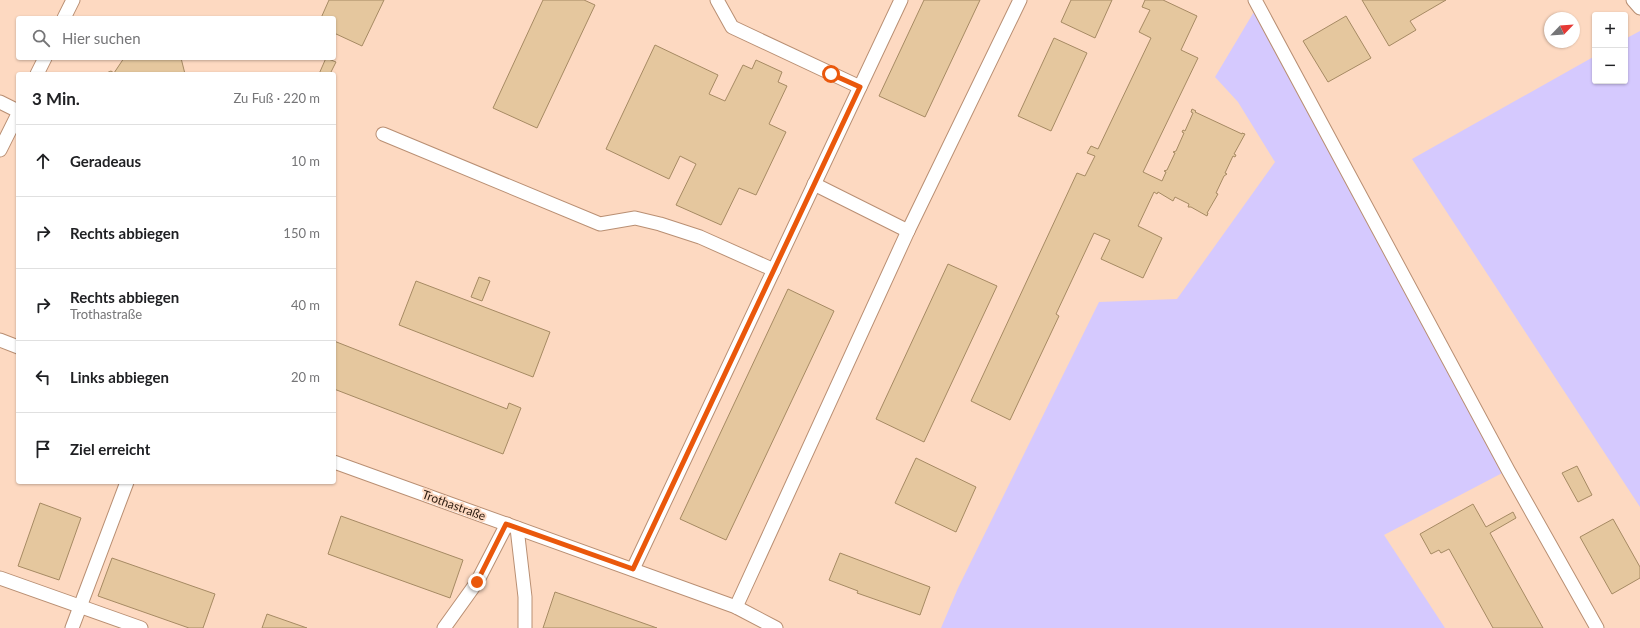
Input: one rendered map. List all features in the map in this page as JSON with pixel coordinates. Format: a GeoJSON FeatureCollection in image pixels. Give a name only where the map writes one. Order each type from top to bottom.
{"type":"FeatureCollection","features":[{"type":"Feature","properties":{"kind":"lane"},"geometry":{"type":"LineString","coordinates":[[65,16],[73,0]]}},
{"type":"Feature","properties":{"kind":"lane"},"geometry":{"type":"LineString","coordinates":[[717,0],[732,27],[860,87]]}},
{"type":"Feature","properties":{"kind":"lane"},"geometry":{"type":"LineString","coordinates":[[633,569],[901,0]]}},
{"type":"Feature","properties":{"kind":"lane"},"geometry":{"type":"LineString","coordinates":[[736,607],[908,231],[1020,0]]}},
{"type":"Feature","properties":{"kind":"lane"},"geometry":{"type":"LineString","coordinates":[[1255,0],[1508,470],[1597,628]]}},
{"type":"Feature","properties":{"kind":"lane"},"geometry":{"type":"LineString","coordinates":[[1633,0],[1640,8]]}},
{"type":"Feature","properties":{"kind":"lane"},"geometry":{"type":"LineString","coordinates":[[38,72],[44,60]]}},
{"type":"Feature","properties":{"kind":"lane"},"geometry":{"type":"LineString","coordinates":[[0,102],[16,109]]}},
{"type":"Feature","properties":{"kind":"lane"},"geometry":{"type":"LineString","coordinates":[[0,150],[16,118]]}},
{"type":"Feature","properties":{"kind":"lane"},"geometry":{"type":"LineString","coordinates":[[383,134],[600,224],[635,218],[660,224],[700,238],[774,270]]}},
{"type":"Feature","properties":{"kind":"lane"},"geometry":{"type":"LineString","coordinates":[[814,184],[908,231]]}},
{"type":"Feature","properties":{"kind":"lane"},"geometry":{"type":"LineString","coordinates":[[0,340],[16,346]]}},
{"type":"Feature","properties":{"kind":"lane","name":"Trothastraße"},"geometry":{"type":"LineString","coordinates":[[336,463],[736,607],[776,628]]}},
{"type":"Feature","properties":{"kind":"lane"},"geometry":{"type":"LineString","coordinates":[[72,628],[126,484]]}},
{"type":"Feature","properties":{"kind":"lane"},"geometry":{"type":"LineString","coordinates":[[444,628],[477,582],[512,526]]}},
{"type":"Feature","properties":{"kind":"lane"},"geometry":{"type":"LineString","coordinates":[[512,526],[525,597],[525,628]]}},
{"type":"Feature","properties":{"kind":"lane"},"geometry":{"type":"LineString","coordinates":[[0,578],[140,628]]}},
{"type":"Feature","properties":{"kind":"shaded area"},"geometry":{"type":"Polygon","coordinates":[[[1258,5],[1508,470],[1384,535],[1445,628],[941,628],[958,588],[1099,302],[1177,299],[1275,162],[1238,102],[1215,77],[1258,5]]]}},
{"type":"Feature","properties":{"kind":"shaded area"},"geometry":{"type":"Polygon","coordinates":[[[1640,31],[1640,507],[1412,159],[1592,58],[1592,84],[1628,84],[1628,37],[1640,31]]]}},
{"type":"Feature","properties":{"kind":"building"},"geometry":{"type":"Polygon","coordinates":[[[329,0],[384,0],[362,46],[336,34],[336,16],[322,16],[329,0]]]}},
{"type":"Feature","properties":{"kind":"building"},"geometry":{"type":"Polygon","coordinates":[[[543,0],[584,0],[595,5],[537,128],[493,108],[543,0]]]}},
{"type":"Feature","properties":{"kind":"building"},"geometry":{"type":"Polygon","coordinates":[[[924,0],[980,0],[925,117],[879,96],[924,0]]]}},
{"type":"Feature","properties":{"kind":"building"},"geometry":{"type":"Polygon","coordinates":[[[1071,0],[1112,0],[1095,38],[1061,22],[1071,0]]]}},
{"type":"Feature","properties":{"kind":"building"},"geometry":{"type":"Polygon","coordinates":[[[1145,0],[1163,0],[1197,16],[1181,50],[1198,58],[1143,172],[1162,181],[1166,172],[1164,171],[1167,170],[1175,153],[1173,152],[1176,151],[1184,133],[1182,132],[1183,130],[1185,131],[1193,113],[1191,112],[1192,109],[1196,111],[1195,112],[1242,134],[1245,134],[1234,154],[1236,155],[1235,157],[1233,156],[1225,173],[1227,174],[1224,176],[1216,193],[1218,194],[1207,213],[1207,216],[1191,207],[1188,207],[1189,204],[1175,197],[1173,201],[1158,192],[1157,194],[1154,192],[1138,226],[1162,238],[1143,278],[1101,259],[1110,240],[1094,233],[1056,314],[1059,316],[1010,420],[971,401],[1077,173],[1085,176],[1095,156],[1087,153],[1091,146],[1098,149],[1151,38],[1139,32],[1150,10],[1142,7],[1145,0]]]}},
{"type":"Feature","properties":{"kind":"building"},"geometry":{"type":"Polygon","coordinates":[[[1362,0],[1446,0],[1410,21],[1416,30],[1389,46],[1362,0]]]}},
{"type":"Feature","properties":{"kind":"building"},"geometry":{"type":"Polygon","coordinates":[[[1346,16],[1371,58],[1328,82],[1303,41],[1346,16]]]}},
{"type":"Feature","properties":{"kind":"building"},"geometry":{"type":"Polygon","coordinates":[[[1054,38],[1087,53],[1051,131],[1018,116],[1054,38]]]}},
{"type":"Feature","properties":{"kind":"building"},"geometry":{"type":"Polygon","coordinates":[[[655,45],[718,75],[709,94],[725,101],[743,65],[752,69],[756,60],[782,72],[778,82],[787,86],[769,124],[786,132],[756,195],[739,188],[721,225],[676,205],[696,164],[680,156],[669,179],[606,149],[655,45]]]}},
{"type":"Feature","properties":{"kind":"building"},"geometry":{"type":"Polygon","coordinates":[[[123,60],[182,60],[184,72],[115,72],[123,60]]]}},
{"type":"Feature","properties":{"kind":"building"},"geometry":{"type":"Polygon","coordinates":[[[325,60],[336,62],[331,72],[320,72],[325,60]]]}},
{"type":"Feature","properties":{"kind":"building"},"geometry":{"type":"Polygon","coordinates":[[[948,264],[997,286],[924,442],[876,419],[948,264]]]}},
{"type":"Feature","properties":{"kind":"building"},"geometry":{"type":"Polygon","coordinates":[[[479,277],[490,281],[482,301],[471,297],[479,277]]]}},
{"type":"Feature","properties":{"kind":"building"},"geometry":{"type":"Polygon","coordinates":[[[416,281],[550,332],[533,377],[399,325],[416,281]]]}},
{"type":"Feature","properties":{"kind":"building"},"geometry":{"type":"Polygon","coordinates":[[[788,289],[834,311],[726,540],[680,519],[788,289]]]}},
{"type":"Feature","properties":{"kind":"building"},"geometry":{"type":"Polygon","coordinates":[[[336,342],[507,409],[509,403],[521,408],[503,454],[336,390],[336,342]]]}},
{"type":"Feature","properties":{"kind":"building"},"geometry":{"type":"Polygon","coordinates":[[[916,458],[976,487],[956,532],[895,503],[916,458]]]}},
{"type":"Feature","properties":{"kind":"building"},"geometry":{"type":"Polygon","coordinates":[[[1577,466],[1592,495],[1578,502],[1562,473],[1577,466]]]}},
{"type":"Feature","properties":{"kind":"building"},"geometry":{"type":"Polygon","coordinates":[[[40,503],[81,518],[59,580],[18,566],[40,503]]]}},
{"type":"Feature","properties":{"kind":"building"},"geometry":{"type":"Polygon","coordinates":[[[1473,504],[1486,527],[1513,512],[1516,518],[1490,533],[1543,628],[1493,628],[1449,549],[1441,553],[1439,550],[1431,554],[1420,534],[1473,504]]]}},
{"type":"Feature","properties":{"kind":"building"},"geometry":{"type":"Polygon","coordinates":[[[341,516],[463,560],[450,598],[328,554],[341,516]]]}},
{"type":"Feature","properties":{"kind":"building"},"geometry":{"type":"Polygon","coordinates":[[[1613,519],[1640,567],[1640,578],[1612,594],[1580,537],[1613,519]]]}},
{"type":"Feature","properties":{"kind":"building"},"geometry":{"type":"Polygon","coordinates":[[[840,553],[930,587],[920,615],[857,593],[858,591],[829,580],[840,553]]]}},
{"type":"Feature","properties":{"kind":"building"},"geometry":{"type":"Polygon","coordinates":[[[112,558],[215,594],[203,628],[189,628],[98,596],[112,558]]]}},
{"type":"Feature","properties":{"kind":"building"},"geometry":{"type":"Polygon","coordinates":[[[555,592],[657,628],[543,628],[555,592]]]}},
{"type":"Feature","properties":{"kind":"building"},"geometry":{"type":"Polygon","coordinates":[[[267,614],[307,628],[262,628],[267,614]]]}},
{"type":"Feature","properties":{"kind":"route"},"geometry":{"type":"LineString","coordinates":[[477,582],[506,524],[633,569],[860,87],[831,74]]}}]}
